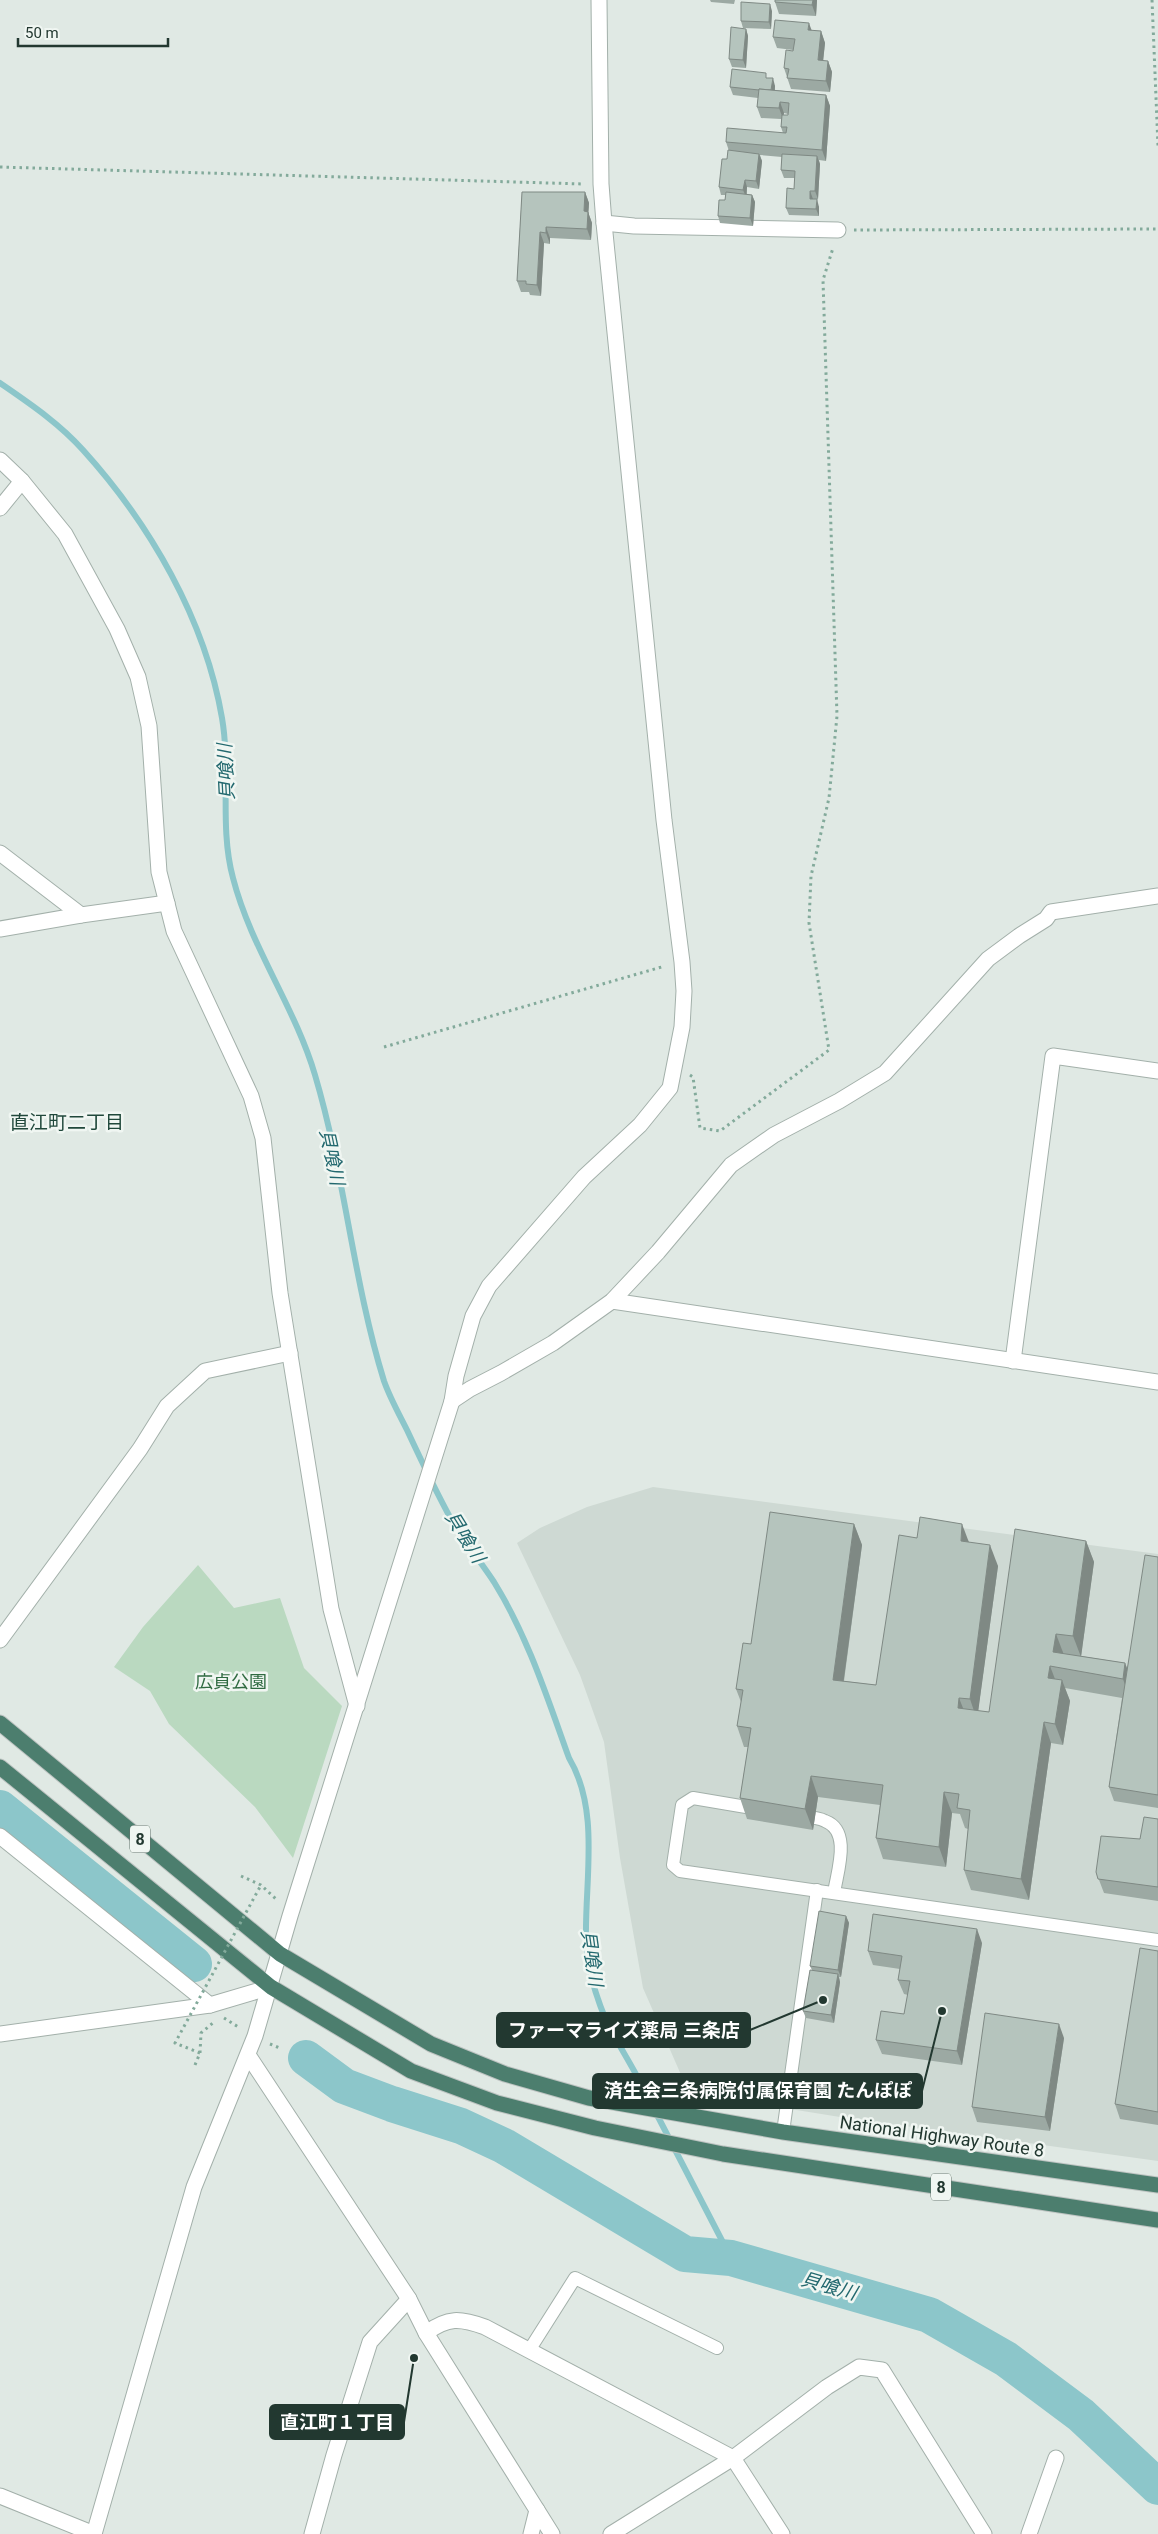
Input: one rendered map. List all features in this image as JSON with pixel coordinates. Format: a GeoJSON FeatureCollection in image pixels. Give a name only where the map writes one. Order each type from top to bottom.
{"type":"FeatureCollection","features":[{"type":"Feature","properties":{"kind":"highway","name":"National Highway Route 8"},"geometry":{"type":"LineString","coordinates":[[0,1723],[280,1954],[431,2044],[506,2074],[588,2098],[783,2132],[1158,2185]]}},
{"type":"Feature","properties":{"kind":"highway","name":"8"},"geometry":{"type":"LineString","coordinates":[[0,1768],[271,1987],[412,2071],[497,2103],[595,2128],[723,2154],[1158,2220]]}},
{"type":"Feature","properties":{"kind":"street"},"geometry":{"type":"LineString","coordinates":[[0,2496],[94,2534],[194,2187],[248,2055],[271,1987],[451,1404],[456,1376],[473,1316],[489,1286],[584,1177],[640,1125],[670,1088],[682,1027],[684,991],[664,820],[604,223],[601,184],[599,0]]}},
{"type":"Feature","properties":{"kind":"street"},"geometry":{"type":"LineString","coordinates":[[604,223],[634,226],[838,230]]}},
{"type":"Feature","properties":{"kind":"street"},"geometry":{"type":"LineString","coordinates":[[0,460],[22,481],[65,534],[117,629],[138,677],[149,726],[159,872],[174,931],[251,1096],[263,1138],[280,1293],[331,1609],[357,1706]]}},
{"type":"Feature","properties":{"kind":"street"},"geometry":{"type":"LineString","coordinates":[[0,508],[22,481]]}},
{"type":"Feature","properties":{"kind":"street"},"geometry":{"type":"LineString","coordinates":[[0,854],[81,915]]}},
{"type":"Feature","properties":{"kind":"street"},"geometry":{"type":"LineString","coordinates":[[451,1404],[470,1389],[553,1343],[612,1301],[658,1252],[731,1164],[774,1135],[839,1101],[885,1073],[988,959],[1046,919],[1051,912],[1158,896]]}},
{"type":"Feature","properties":{"kind":"street"},"geometry":{"type":"LineString","coordinates":[[0,929],[167,903]]}},
{"type":"Feature","properties":{"kind":"street"},"geometry":{"type":"LineString","coordinates":[[1013,1361],[1053,1056],[1158,1071]]}},
{"type":"Feature","properties":{"kind":"street"},"geometry":{"type":"LineString","coordinates":[[612,1301],[1158,1382]]}},
{"type":"Feature","properties":{"kind":"street"},"geometry":{"type":"LineString","coordinates":[[0,1640],[140,1449],[167,1406],[205,1371],[290,1353]]}},
{"type":"Feature","properties":{"kind":"street"},"geometry":{"type":"LineString","coordinates":[[0,1836],[210,2005]]}},
{"type":"Feature","properties":{"kind":"street"},"geometry":{"type":"LineString","coordinates":[[0,2034],[210,2005],[271,1987]]}},
{"type":"Feature","properties":{"kind":"street"},"geometry":{"type":"LineString","coordinates":[[248,2055],[409,2299],[426,2333],[552,2534]]}},
{"type":"Feature","properties":{"kind":"street"},"geometry":{"type":"LineString","coordinates":[[312,2534],[334,2455],[370,2342],[409,2299]]}},
{"type":"Feature","properties":{"kind":"street"},"geometry":{"type":"LineString","coordinates":[[426,2333],[442,2322],[464,2320],[530,2349],[734,2458],[782,2534]]}},
{"type":"Feature","properties":{"kind":"street"},"geometry":{"type":"LineString","coordinates":[[611,2534],[734,2458],[827,2387],[859,2367],[882,2370],[984,2534]]}},
{"type":"Feature","properties":{"kind":"street"},"geometry":{"type":"LineString","coordinates":[[1029,2534],[1056,2458]]}},
{"type":"Feature","properties":{"kind":"street"},"geometry":{"type":"LineString","coordinates":[[532,2534],[537,2510]]}},
{"type":"Feature","properties":{"kind":"lane"},"geometry":{"type":"LineString","coordinates":[[769,1811],[693,1798],[682,1805],[673,1865],[680,1870],[1158,1940]]}},
{"type":"Feature","properties":{"kind":"lane"},"geometry":{"type":"LineString","coordinates":[[788,1814],[825,1821],[836,1828],[841,1842],[834,1893]]}},
{"type":"Feature","properties":{"kind":"lane"},"geometry":{"type":"LineString","coordinates":[[783,2132],[817,1890]]}},
{"type":"Feature","properties":{"kind":"lane"},"geometry":{"type":"LineString","coordinates":[[530,2349],[575,2278],[718,2348]]}},
{"type":"Feature","properties":{"kind":"path"},"geometry":{"type":"LineString","coordinates":[[1152,0],[1158,146]]}},
{"type":"Feature","properties":{"kind":"path"},"geometry":{"type":"LineString","coordinates":[[0,167],[601,184]]}},
{"type":"Feature","properties":{"kind":"path"},"geometry":{"type":"LineString","coordinates":[[675,1065],[693,1077],[700,1128],[720,1131],[829,1050],[808,923],[811,876],[829,798],[837,716],[823,280],[838,230],[1158,229]]}},
{"type":"Feature","properties":{"kind":"path"},"geometry":{"type":"LineString","coordinates":[[384,1047],[682,962]]}},
{"type":"Feature","properties":{"kind":"path"},"geometry":{"type":"LineString","coordinates":[[241,1876],[261,1885],[273,1894]]}},
{"type":"Feature","properties":{"kind":"path"},"geometry":{"type":"LineString","coordinates":[[200,2053],[175,2043],[261,1885]]}},
{"type":"Feature","properties":{"kind":"path"},"geometry":{"type":"LineString","coordinates":[[195,2065],[200,2053],[201,2033]]}},
{"type":"Feature","properties":{"kind":"shaded area"},"geometry":{"type":"Polygon","coordinates":[[[653,1487],[1158,1554],[1158,2161],[840,2117],[689,2093],[643,1988],[620,1858],[604,1742],[580,1675],[517,1543],[540,1528],[587,1507],[653,1487]]]}},
{"type":"Feature","properties":{"kind":"green space","name":"広貞公園"},"geometry":{"type":"Polygon","coordinates":[[[198,1565],[234,1608],[280,1598],[304,1668],[342,1706],[293,1858],[255,1807],[169,1724],[150,1691],[114,1667],[143,1627],[198,1565]]]}},
{"type":"Feature","properties":{"kind":"building"},"geometry":{"type":"Polygon","coordinates":[[[775,0],[813,0],[812,5],[775,2],[775,0]]]}},
{"type":"Feature","properties":{"kind":"building"},"geometry":{"type":"Polygon","coordinates":[[[741,2],[770,4],[769,22],[741,21],[741,2]]]}},
{"type":"Feature","properties":{"kind":"building"},"geometry":{"type":"Polygon","coordinates":[[[775,20],[809,23],[808,30],[821,31],[818,60],[828,61],[826,81],[787,78],[789,69],[784,68],[786,50],[793,51],[795,39],[773,37],[775,20]]]}},
{"type":"Feature","properties":{"kind":"building"},"geometry":{"type":"Polygon","coordinates":[[[731,27],[746,29],[743,60],[729,59],[731,27]]]}},
{"type":"Feature","properties":{"kind":"building"},"geometry":{"type":"Polygon","coordinates":[[[732,69],[766,73],[766,78],[773,78],[771,90],[730,87],[732,69]]]}},
{"type":"Feature","properties":{"kind":"building"},"geometry":{"type":"Polygon","coordinates":[[[759,89],[826,95],[822,150],[726,142],[727,128],[786,133],[787,127],[781,127],[782,115],[788,115],[789,103],[780,102],[779,108],[757,107],[759,89]]]}},
{"type":"Feature","properties":{"kind":"building"},"geometry":{"type":"Polygon","coordinates":[[[728,150],[759,154],[756,181],[745,180],[743,190],[719,187],[722,159],[727,159],[728,150]]]}},
{"type":"Feature","properties":{"kind":"building"},"geometry":{"type":"Polygon","coordinates":[[[782,154],[817,156],[815,191],[810,191],[810,199],[817,199],[816,209],[786,208],[787,188],[794,189],[795,171],[781,170],[782,154]]]}},
{"type":"Feature","properties":{"kind":"building"},"geometry":{"type":"Polygon","coordinates":[[[522,192],[585,192],[584,211],[588,212],[587,229],[546,227],[546,233],[540,232],[537,285],[526,284],[526,281],[517,281],[522,192]]]}},
{"type":"Feature","properties":{"kind":"building"},"geometry":{"type":"Polygon","coordinates":[[[726,192],[752,195],[750,218],[718,216],[719,200],[725,200],[726,192]]]}},
{"type":"Feature","properties":{"kind":"building"},"geometry":{"type":"Polygon","coordinates":[[[770,1512],[854,1524],[833,1680],[876,1685],[899,1535],[917,1538],[920,1517],[962,1524],[961,1541],[990,1545],[970,1699],[959,1698],[958,1708],[989,1712],[1015,1529],[1086,1541],[1073,1636],[1056,1634],[1053,1652],[1125,1663],[1123,1679],[1050,1666],[1048,1678],[1062,1680],[1055,1724],[1044,1722],[1021,1879],[964,1870],[970,1810],[957,1808],[959,1794],[944,1792],[939,1847],[876,1838],[883,1785],[811,1776],[805,1809],[740,1798],[751,1728],[737,1726],[743,1690],[736,1689],[743,1643],[751,1644],[770,1512]]]}},
{"type":"Feature","properties":{"kind":"building"},"geometry":{"type":"Polygon","coordinates":[[[1145,1555],[1158,1557],[1158,1795],[1109,1787],[1145,1555]]]}},
{"type":"Feature","properties":{"kind":"building"},"geometry":{"type":"Polygon","coordinates":[[[1144,1817],[1158,1819],[1158,1887],[1098,1879],[1096,1872],[1101,1836],[1140,1839],[1144,1817]]]}},
{"type":"Feature","properties":{"kind":"building"},"geometry":{"type":"Polygon","coordinates":[[[819,1911],[846,1916],[838,1970],[810,1966],[819,1911]]]}},
{"type":"Feature","properties":{"kind":"building"},"geometry":{"type":"Polygon","coordinates":[[[873,1914],[977,1929],[957,2051],[876,2040],[881,2011],[904,2014],[910,1981],[898,1980],[902,1956],[868,1951],[873,1914]]]}},
{"type":"Feature","properties":{"kind":"building"},"geometry":{"type":"Polygon","coordinates":[[[1140,1948],[1158,1951],[1158,2112],[1115,2104],[1140,1948]]]}},
{"type":"Feature","properties":{"kind":"building"},"geometry":{"type":"Polygon","coordinates":[[[810,1970],[838,1974],[831,2015],[803,2011],[810,1970]]]}},
{"type":"Feature","properties":{"kind":"building"},"geometry":{"type":"Polygon","coordinates":[[[985,2013],[1059,2024],[1045,2117],[972,2107],[985,2013]]]}},
{"type":"Feature","properties":{"kind":"waterway","name":"貝喰川"},"geometry":{"type":"LineString","coordinates":[[0,383],[64,431],[108,479],[152,541],[188,609],[203,645],[214,681],[222,718],[226,758],[227,839],[233,878],[251,929],[296,1025],[315,1075],[334,1151],[364,1305],[384,1381],[445,1508],[494,1582],[517,1624],[545,1690],[569,1758],[579,1778],[585,1800],[589,1845],[586,1943],[596,1992],[611,2030],[731,2258]]}},
{"type":"Feature","properties":{"kind":"waterway"},"geometry":{"type":"LineString","coordinates":[[0,1808],[194,1964]]}},
{"type":"Feature","properties":{"kind":"waterway","name":"貝喰川"},"geometry":{"type":"LineString","coordinates":[[306,2058],[344,2086],[392,2104],[461,2126],[504,2146],[685,2254],[731,2258],[929,2315],[1006,2359],[1081,2415],[1158,2487]]}},
{"type":"Feature","properties":{"kind":"place","name":"ファーマライズ薬局 三条店"},"geometry":{"type":"Point","coordinates":[823,2000]}},
{"type":"Feature","properties":{"kind":"place","name":"済生会三条病院付属保育園 たんぽぽ"},"geometry":{"type":"Point","coordinates":[942,2011]}},
{"type":"Feature","properties":{"kind":"place","name":"直江町１丁目"},"geometry":{"type":"Point","coordinates":[414,2358]}},
{"type":"Feature","properties":{"kind":"district","name":"直江町二丁目"},"geometry":{"type":"Point","coordinates":[67,1122]}}]}
